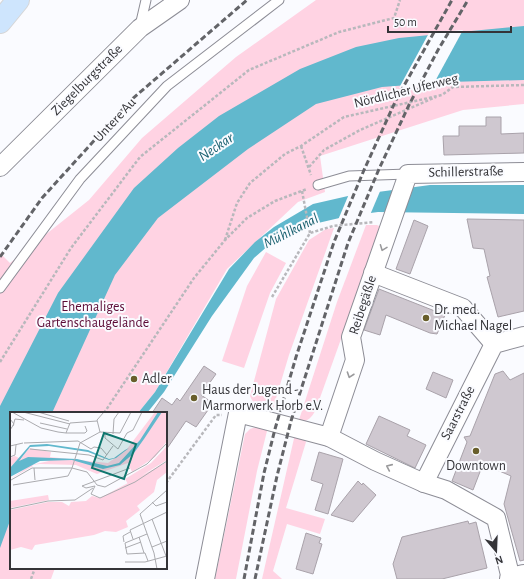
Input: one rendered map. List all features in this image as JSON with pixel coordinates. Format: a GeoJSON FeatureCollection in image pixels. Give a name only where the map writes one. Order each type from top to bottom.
{"type":"FeatureCollection","features":[{"type":"Feature","properties":{"kind":"main road"},"geometry":{"type":"LineString","coordinates":[[0,22],[18,0]]}},
{"type":"Feature","properties":{"kind":"main road"},"geometry":{"type":"LineString","coordinates":[[511,579],[524,576]]}},
{"type":"Feature","properties":{"kind":"street","name":"Ziegelburgstraße"},"geometry":{"type":"LineString","coordinates":[[0,167],[140,28],[180,0]]}},
{"type":"Feature","properties":{"kind":"street","name":"Schillerstraße"},"geometry":{"type":"LineString","coordinates":[[406,180],[435,173],[524,172]]}},
{"type":"Feature","properties":{"kind":"street","name":"Reibegäßle"},"geometry":{"type":"LineString","coordinates":[[329,437],[355,360],[351,337],[406,180]]}},
{"type":"Feature","properties":{"kind":"street"},"geometry":{"type":"LineString","coordinates":[[373,273],[463,308],[494,344],[524,336]]}},
{"type":"Feature","properties":{"kind":"street","name":"Saarstraße"},"geometry":{"type":"LineString","coordinates":[[424,483],[494,344]]}},
{"type":"Feature","properties":{"kind":"street"},"geometry":{"type":"LineString","coordinates":[[205,579],[238,413],[329,437],[375,461],[424,483],[446,490],[496,518],[511,579]]}},
{"type":"Feature","properties":{"kind":"lane"},"geometry":{"type":"LineString","coordinates":[[140,28],[146,0]]}},
{"type":"Feature","properties":{"kind":"lane","name":"Untere Au"},"geometry":{"type":"LineString","coordinates":[[0,288],[80,179],[167,86],[279,0]]}},
{"type":"Feature","properties":{"kind":"lane"},"geometry":{"type":"LineString","coordinates":[[316,186],[349,176],[406,180]]}},
{"type":"Feature","properties":{"kind":"path"},"geometry":{"type":"LineString","coordinates":[[0,362],[71,248],[140,157],[249,70],[339,32],[394,18],[400,0]]}},
{"type":"Feature","properties":{"kind":"path","name":"Nördlicher Uferweg"},"geometry":{"type":"LineString","coordinates":[[225,240],[237,203],[250,183],[285,154],[302,146],[344,117],[442,95],[453,87],[524,85]]}},
{"type":"Feature","properties":{"kind":"path"},"geometry":{"type":"LineString","coordinates":[[310,167],[324,150],[360,130],[442,95]]}},
{"type":"Feature","properties":{"kind":"path"},"geometry":{"type":"LineString","coordinates":[[105,412],[194,278],[225,240],[247,218],[275,201],[316,186],[302,146]]}},
{"type":"Feature","properties":{"kind":"path"},"geometry":{"type":"LineString","coordinates":[[272,297],[310,232],[302,191]]}},
{"type":"Feature","properties":{"kind":"path"},"geometry":{"type":"LineString","coordinates":[[310,232],[333,226],[393,220]]}},
{"type":"Feature","properties":{"kind":"path"},"geometry":{"type":"LineString","coordinates":[[167,483],[216,415],[238,413]]}},
{"type":"Feature","properties":{"kind":"path"},"geometry":{"type":"LineString","coordinates":[[31,579],[35,569]]}},
{"type":"Feature","properties":{"kind":"green space","name":"Ehemaliges Gartenschaugelände"},"geometry":{"type":"Polygon","coordinates":[[[316,0],[524,0],[524,104],[463,110],[320,156],[325,192],[298,202],[227,269],[155,392],[139,412],[10,412],[10,569],[55,569],[51,579],[0,579],[0,253],[10,263],[89,200],[142,138],[236,57],[316,0]]]}},
{"type":"Feature","properties":{"kind":"green space"},"geometry":{"type":"Polygon","coordinates":[[[366,225],[377,225],[381,227],[316,409],[309,419],[298,423],[337,302],[366,225]]]}},
{"type":"Feature","properties":{"kind":"green space"},"geometry":{"type":"Polygon","coordinates":[[[334,228],[289,355],[271,415],[258,408],[250,396],[276,299],[309,240],[326,229],[334,228]]]}},
{"type":"Feature","properties":{"kind":"green space"},"geometry":{"type":"Polygon","coordinates":[[[266,252],[286,263],[270,293],[244,368],[222,361],[247,286],[266,252]]]}},
{"type":"Feature","properties":{"kind":"green space"},"geometry":{"type":"Polygon","coordinates":[[[256,427],[268,427],[257,471],[236,579],[215,579],[245,434],[250,429],[256,427]]]}},
{"type":"Feature","properties":{"kind":"green space"},"geometry":{"type":"Polygon","coordinates":[[[295,434],[304,439],[306,442],[286,508],[325,519],[320,534],[287,524],[273,571],[282,579],[262,579],[295,434]]]}},
{"type":"Feature","properties":{"kind":"water","name":"Neckar"},"geometry":{"type":"Polygon","coordinates":[[[524,26],[524,80],[449,82],[382,87],[316,104],[248,149],[158,218],[115,275],[52,412],[10,412],[10,521],[0,548],[0,406],[58,293],[134,188],[178,148],[219,116],[300,69],[356,47],[399,38],[524,26]]]}},
{"type":"Feature","properties":{"kind":"water","name":"Mühlkanal"},"geometry":{"type":"Polygon","coordinates":[[[430,185],[524,185],[524,214],[378,212],[348,216],[318,223],[277,238],[254,258],[212,316],[164,392],[148,412],[139,412],[155,392],[229,269],[255,242],[274,227],[313,204],[348,196],[430,185]]]}},
{"type":"Feature","properties":{"kind":"pier"},"geometry":{"type":"Polygon","coordinates":[[[463,30],[433,85],[399,88],[429,33],[463,30]]]}},
{"type":"Feature","properties":{"kind":"pier"},"geometry":{"type":"Polygon","coordinates":[[[381,189],[370,215],[338,220],[349,194],[381,189]]]}},
{"type":"Feature","properties":{"kind":"building"},"geometry":{"type":"Polygon","coordinates":[[[486,117],[501,117],[501,134],[524,133],[524,153],[444,155],[443,136],[459,136],[459,126],[486,126],[486,117]]]}},
{"type":"Feature","properties":{"kind":"building"},"geometry":{"type":"Polygon","coordinates":[[[467,219],[524,220],[524,311],[498,317],[487,277],[490,276],[484,249],[473,248],[467,219]]]}},
{"type":"Feature","properties":{"kind":"building"},"geometry":{"type":"Polygon","coordinates":[[[414,220],[428,226],[410,274],[396,269],[414,220]]]}},
{"type":"Feature","properties":{"kind":"building"},"geometry":{"type":"Polygon","coordinates":[[[379,289],[445,315],[437,334],[430,333],[386,315],[380,335],[364,330],[379,289]]]}},
{"type":"Feature","properties":{"kind":"building"},"geometry":{"type":"Polygon","coordinates":[[[204,366],[216,374],[201,395],[213,403],[196,427],[186,421],[167,449],[167,412],[153,412],[162,398],[172,405],[177,398],[180,401],[204,366]]]}},
{"type":"Feature","properties":{"kind":"building"},"geometry":{"type":"Polygon","coordinates":[[[503,371],[510,380],[524,373],[524,560],[520,561],[504,504],[511,476],[483,464],[473,490],[452,481],[467,442],[464,437],[470,436],[495,374],[503,371]]]}},
{"type":"Feature","properties":{"kind":"building"},"geometry":{"type":"Polygon","coordinates":[[[433,372],[453,380],[446,398],[426,389],[433,372]]]}},
{"type":"Feature","properties":{"kind":"building"},"geometry":{"type":"Polygon","coordinates":[[[379,416],[410,430],[407,436],[426,445],[415,468],[366,444],[379,416]]]}},
{"type":"Feature","properties":{"kind":"building"},"geometry":{"type":"Polygon","coordinates":[[[319,452],[343,459],[328,514],[315,510],[323,484],[311,480],[319,452]]]}},
{"type":"Feature","properties":{"kind":"building"},"geometry":{"type":"Polygon","coordinates":[[[358,481],[362,485],[363,483],[376,495],[353,522],[331,515],[358,481]]]}},
{"type":"Feature","properties":{"kind":"building"},"geometry":{"type":"Polygon","coordinates":[[[468,521],[469,524],[476,522],[487,568],[442,579],[397,579],[393,564],[402,537],[468,521]]]}},
{"type":"Feature","properties":{"kind":"building"},"geometry":{"type":"Polygon","coordinates":[[[306,533],[321,538],[319,543],[322,544],[313,574],[296,569],[306,533]]]}},
{"type":"Feature","properties":{"kind":"railway"},"geometry":{"type":"LineString","coordinates":[[0,257],[42,198],[131,100],[247,0]]}},
{"type":"Feature","properties":{"kind":"railway"},"geometry":{"type":"LineString","coordinates":[[244,579],[264,473],[275,429],[296,357],[334,242],[364,170],[396,100],[452,0]]}},
{"type":"Feature","properties":{"kind":"railway"},"geometry":{"type":"LineString","coordinates":[[255,579],[277,476],[291,421],[348,243],[379,169],[409,105],[438,50],[468,0]]}},
{"type":"Feature","properties":{"kind":"place","name":"Dr. med. Michael Nagel"},"geometry":{"type":"Point","coordinates":[426,318]}},
{"type":"Feature","properties":{"kind":"place","name":"Adler"},"geometry":{"type":"Point","coordinates":[134,379]}},
{"type":"Feature","properties":{"kind":"place","name":"Haus der Jugend - Marmorwerk Horb e.V."},"geometry":{"type":"Point","coordinates":[194,398]}},
{"type":"Feature","properties":{"kind":"place","name":"Downtown"},"geometry":{"type":"Point","coordinates":[476,451]}}]}
